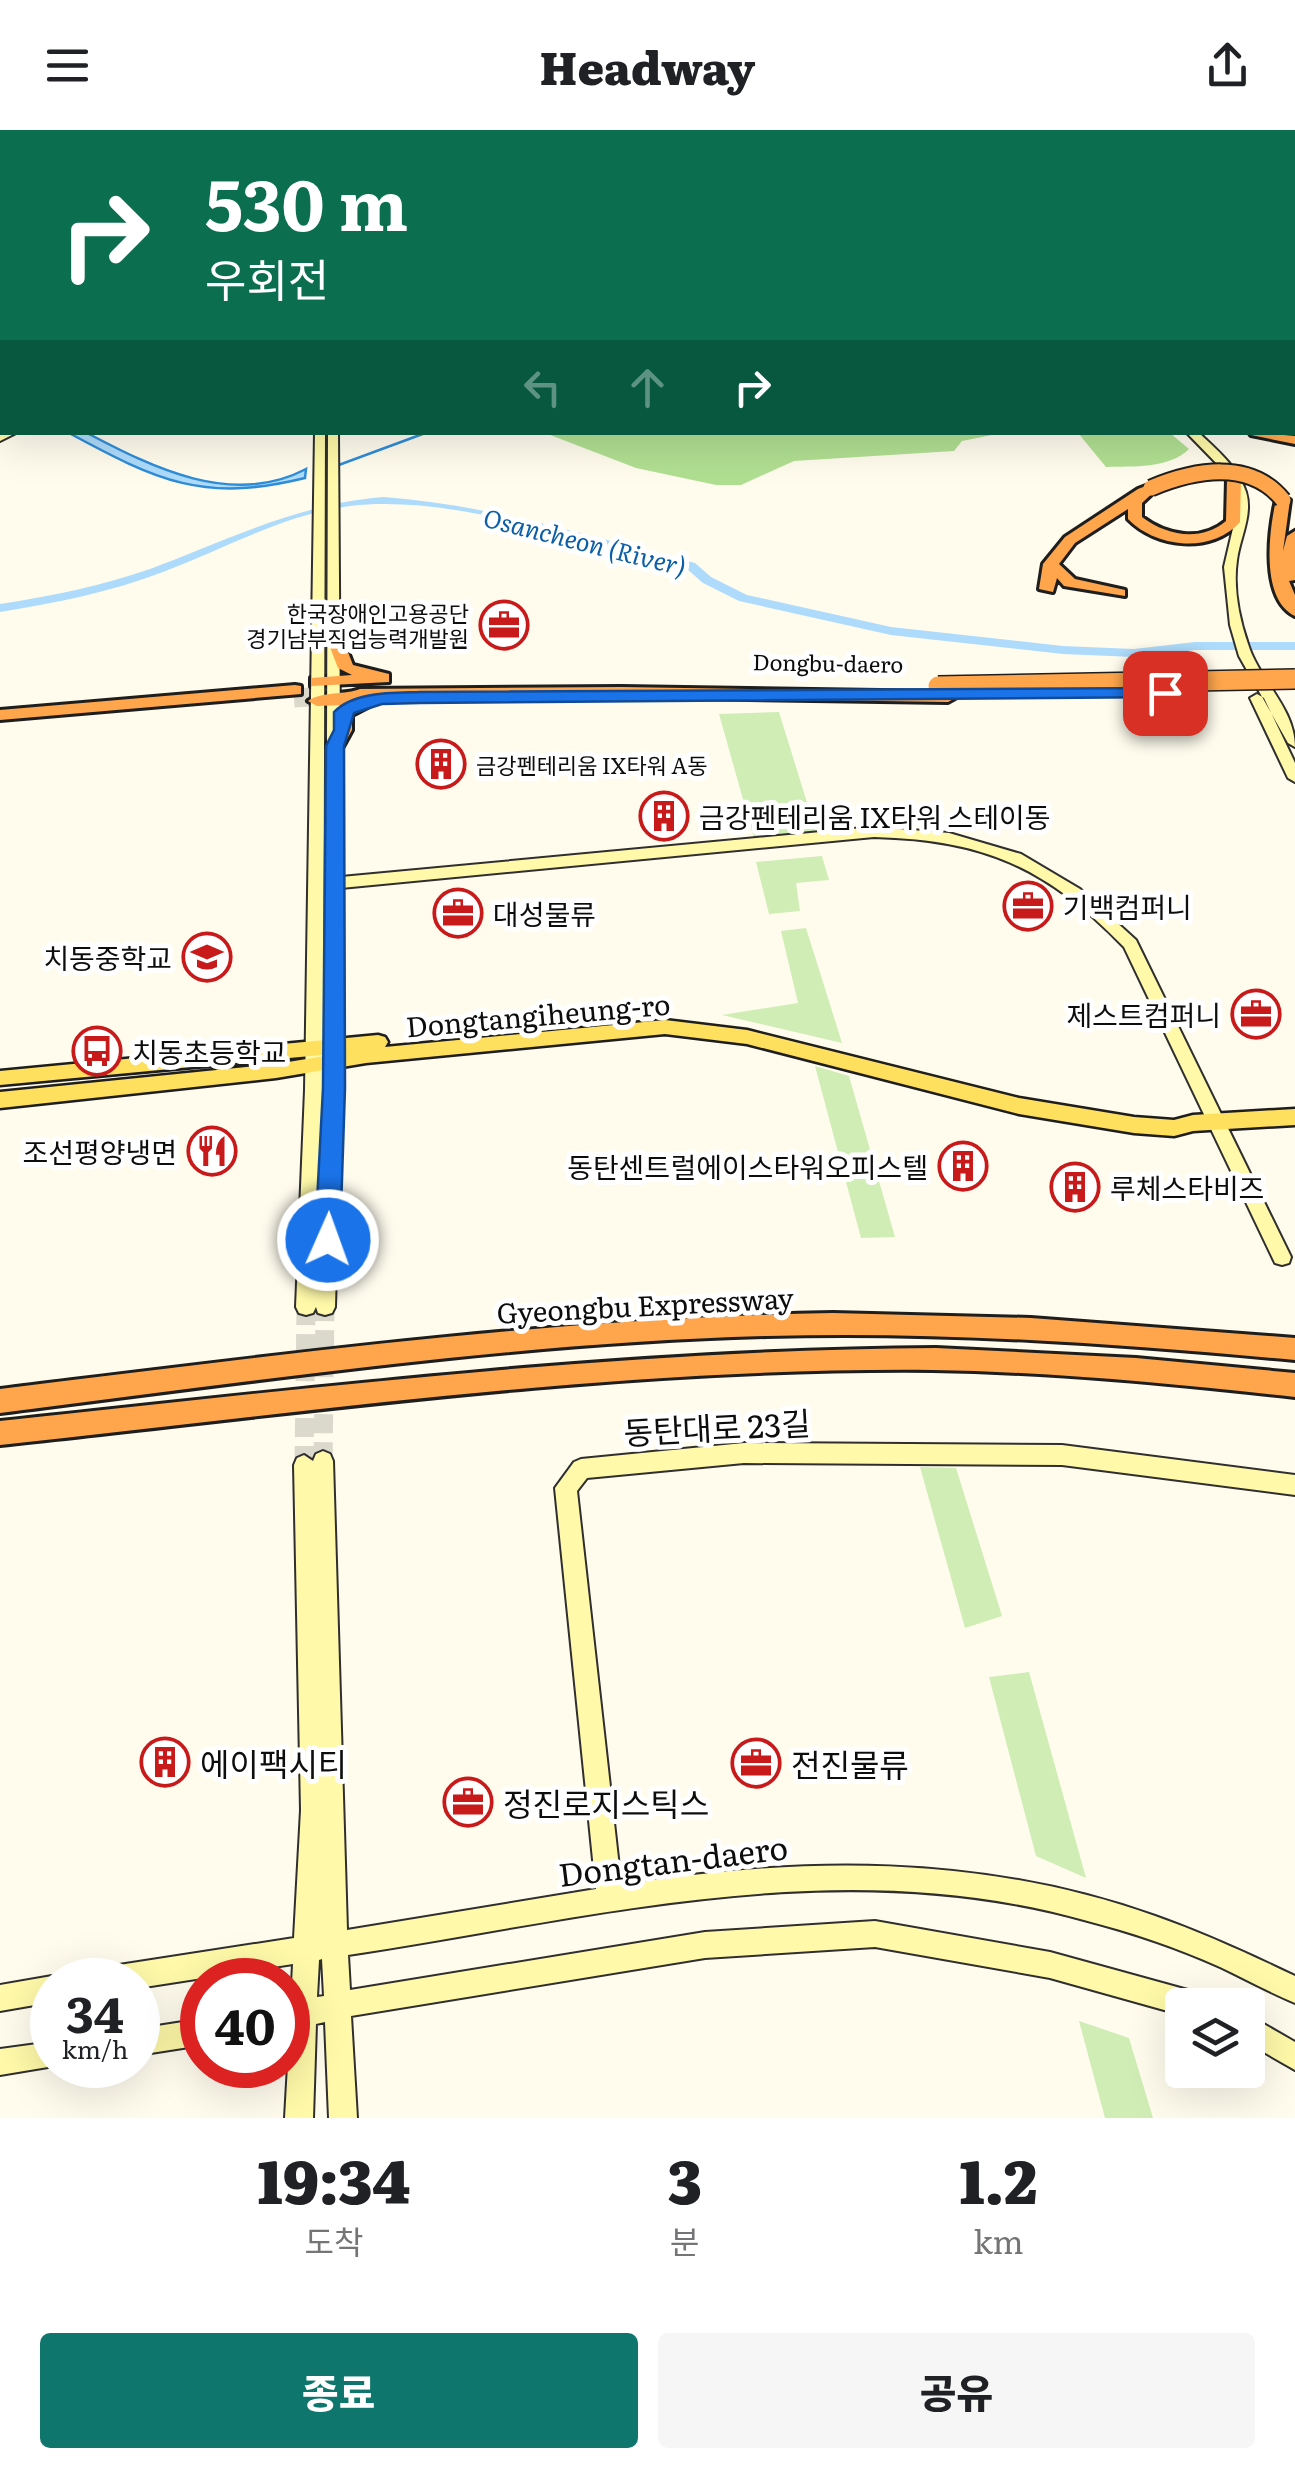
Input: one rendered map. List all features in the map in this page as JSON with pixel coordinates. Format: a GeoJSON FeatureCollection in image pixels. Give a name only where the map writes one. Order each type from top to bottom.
{"type":"FeatureCollection","features":[{"type":"Feature","properties":{"kind":"highway"},"geometry":{"type":"LineString","coordinates":[[1046,589],[1051,564],[1070,540],[1150,488],[1195,474],[1231,473],[1261,480],[1283,500],[1274,545],[1281,582],[1294,608]]}},
{"type":"Feature","properties":{"kind":"highway"},"geometry":{"type":"LineString","coordinates":[[1150,488],[1135,502],[1135,519],[1163,535],[1195,538],[1216,535],[1233,522],[1234,480]]}},
{"type":"Feature","properties":{"kind":"highway"},"geometry":{"type":"LineString","coordinates":[[1294,608],[1288,559],[1295,536]]}},
{"type":"Feature","properties":{"kind":"highway"},"geometry":{"type":"LineString","coordinates":[[1051,564],[1070,583],[1119,593]]}},
{"type":"Feature","properties":{"kind":"highway"},"geometry":{"type":"LineString","coordinates":[[336,642],[346,668],[362,674],[766,684]]}},
{"type":"Feature","properties":{"kind":"highway"},"geometry":{"type":"LineString","coordinates":[[327,681],[401,677]]}},
{"type":"Feature","properties":{"kind":"highway","name":"Dongbu-daero"},"geometry":{"type":"LineString","coordinates":[[1295,679],[943,691],[766,684],[360,690],[732,693],[1295,691]]}},
{"type":"Feature","properties":{"kind":"highway"},"geometry":{"type":"LineString","coordinates":[[326,701],[690,698],[732,693]]}},
{"type":"Feature","properties":{"kind":"highway"},"geometry":{"type":"LineString","coordinates":[[11,717],[294,694]]}},
{"type":"Feature","properties":{"kind":"highway"},"geometry":{"type":"LineString","coordinates":[[335,746],[343,730],[343,712],[381,699]]}},
{"type":"Feature","properties":{"kind":"highway","name":"Gyeongbu Expressway"},"geometry":{"type":"LineString","coordinates":[[0,1400],[474,1344],[763,1325],[919,1323],[1136,1334],[1295,1349]]}},
{"type":"Feature","properties":{"kind":"highway"},"geometry":{"type":"LineString","coordinates":[[0,1432],[522,1378],[818,1360],[936,1359],[1136,1369],[1295,1385]]}},
{"type":"Feature","properties":{"kind":"main road","name":"Dongtangiheung-ro"},"geometry":{"type":"LineString","coordinates":[[0,1078],[665,1027],[747,1038],[1078,1117],[1174,1128],[1193,1123],[1295,1117]]}},
{"type":"Feature","properties":{"kind":"main road","name":"Dongtangiheung-ro"},"geometry":{"type":"LineString","coordinates":[[0,1100],[324,1055]]}},
{"type":"Feature","properties":{"kind":"street"},"geometry":{"type":"LineString","coordinates":[[321,435],[334,554],[336,642],[327,681]]}},
{"type":"Feature","properties":{"kind":"street"},"geometry":{"type":"LineString","coordinates":[[324,1055],[316,886],[327,681],[319,558],[326,457],[331,435]]}},
{"type":"Feature","properties":{"kind":"street"},"geometry":{"type":"LineString","coordinates":[[1194,435],[1223,462],[1242,504],[1230,570],[1235,612],[1252,675],[1295,778]]}},
{"type":"Feature","properties":{"kind":"street"},"geometry":{"type":"LineString","coordinates":[[1204,435],[1237,466],[1253,502],[1254,519],[1241,573],[1232,586]]}},
{"type":"Feature","properties":{"kind":"street"},"geometry":{"type":"LineString","coordinates":[[1252,675],[1295,743]]}},
{"type":"Feature","properties":{"kind":"street"},"geometry":{"type":"LineString","coordinates":[[316,1307],[324,1055],[335,882],[335,746],[326,701]]}},
{"type":"Feature","properties":{"kind":"street"},"geometry":{"type":"LineString","coordinates":[[335,882],[874,832],[916,833],[982,844],[1037,867],[1070,887],[1102,913],[1130,944],[1282,1257]]}},
{"type":"Feature","properties":{"kind":"street","name":"동탄대로 23길"},"geometry":{"type":"LineString","coordinates":[[610,1900],[566,1488],[581,1470],[744,1453],[1062,1455],[1295,1485]]}},
{"type":"Feature","properties":{"kind":"street"},"geometry":{"type":"LineString","coordinates":[[306,1958],[314,1758],[313,1462],[344,2118]]}},
{"type":"Feature","properties":{"kind":"street","name":"Dongtan-daero"},"geometry":{"type":"LineString","coordinates":[[160,1971],[704,1885],[816,1877],[977,1882],[1124,1917],[1192,1940],[1295,1990]]}},
{"type":"Feature","properties":{"kind":"street"},"geometry":{"type":"LineString","coordinates":[[310,2012],[705,1945],[875,1934],[1050,1965],[1165,1997]]}},
{"type":"Feature","properties":{"kind":"street"},"geometry":{"type":"LineString","coordinates":[[0,1998],[30,1993]]}},
{"type":"Feature","properties":{"kind":"street"},"geometry":{"type":"LineString","coordinates":[[1265,2038],[1295,2057]]}},
{"type":"Feature","properties":{"kind":"street"},"geometry":{"type":"LineString","coordinates":[[0,2062],[30,2057]]}},
{"type":"Feature","properties":{"kind":"street"},"geometry":{"type":"LineString","coordinates":[[298,2088],[299,2118]]}},
{"type":"Feature","properties":{"kind":"green space"},"geometry":{"type":"Polygon","coordinates":[[[550,435],[992,435],[962,441],[954,451],[794,461],[741,485],[716,485],[636,468],[550,435]]]}},
{"type":"Feature","properties":{"kind":"green space"},"geometry":{"type":"Polygon","coordinates":[[[1080,435],[1172,435],[1189,449],[1161,463],[1106,467],[1080,435]]]}},
{"type":"Feature","properties":{"kind":"green space"},"geometry":{"type":"Polygon","coordinates":[[[779,712],[817,835],[755,842],[719,714],[779,712]]]}},
{"type":"Feature","properties":{"kind":"green space"},"geometry":{"type":"Polygon","coordinates":[[[822,856],[829,880],[796,883],[800,911],[769,914],[756,862],[822,856]]]}},
{"type":"Feature","properties":{"kind":"green space"},"geometry":{"type":"Polygon","coordinates":[[[806,928],[842,1043],[722,1015],[798,1003],[781,931],[806,928]]]}},
{"type":"Feature","properties":{"kind":"green space"},"geometry":{"type":"Polygon","coordinates":[[[815,1066],[849,1076],[895,1237],[861,1238],[815,1066]]]}},
{"type":"Feature","properties":{"kind":"green space"},"geometry":{"type":"Polygon","coordinates":[[[920,1467],[956,1468],[1002,1616],[965,1628],[920,1467]]]}},
{"type":"Feature","properties":{"kind":"green space"},"geometry":{"type":"Polygon","coordinates":[[[1029,1672],[1086,1878],[1036,1856],[989,1677],[1029,1672]]]}},
{"type":"Feature","properties":{"kind":"green space"},"geometry":{"type":"Polygon","coordinates":[[[1079,2021],[1129,2038],[1153,2118],[1105,2118],[1079,2021]]]}},
{"type":"Feature","properties":{"kind":"water"},"geometry":{"type":"Polygon","coordinates":[[[73,435],[91,435],[165,470],[221,484],[250,485],[306,469],[305,478],[238,488],[182,483],[129,464],[73,435]]]}},
{"type":"Feature","properties":{"kind":"waterway"},"geometry":{"type":"LineString","coordinates":[[336,466],[420,435]]}},
{"type":"Feature","properties":{"kind":"waterway","name":"Osancheon (River)"},"geometry":{"type":"LineString","coordinates":[[0,608],[136,577],[323,508],[384,500],[426,503],[566,532],[691,566],[707,580],[743,598],[891,631],[1063,650],[1134,653],[1195,646],[1295,646]]}},
{"type":"Feature","properties":{"kind":"tunnel"},"geometry":{"type":"LineString","coordinates":[[294,698],[341,695]]}},
{"type":"Feature","properties":{"kind":"tunnel"},"geometry":{"type":"LineString","coordinates":[[304,1465],[306,1307]]}},
{"type":"Feature","properties":{"kind":"tunnel"},"geometry":{"type":"LineString","coordinates":[[323,1461],[325,1307]]}},
{"type":"Feature","properties":{"kind":"place","name":"한국장애인고용공단 경기남부직업능력개발원"},"geometry":{"type":"Point","coordinates":[504,625]}},
{"type":"Feature","properties":{"kind":"place","name":"금강펜테리움 IX타워 A동"},"geometry":{"type":"Point","coordinates":[441,764]}},
{"type":"Feature","properties":{"kind":"place","name":"금강펜테리움 IX타워 스테이동"},"geometry":{"type":"Point","coordinates":[664,816]}},
{"type":"Feature","properties":{"kind":"place","name":"기백컴퍼니"},"geometry":{"type":"Point","coordinates":[1028,906]}},
{"type":"Feature","properties":{"kind":"place","name":"대성물류"},"geometry":{"type":"Point","coordinates":[458,913]}},
{"type":"Feature","properties":{"kind":"place","name":"치동중학교"},"geometry":{"type":"Point","coordinates":[207,957]}},
{"type":"Feature","properties":{"kind":"place","name":"제스트컴퍼니"},"geometry":{"type":"Point","coordinates":[1256,1014]}},
{"type":"Feature","properties":{"kind":"place","name":"치동초등학교"},"geometry":{"type":"Point","coordinates":[97,1051]}},
{"type":"Feature","properties":{"kind":"place","name":"조선평양냉면"},"geometry":{"type":"Point","coordinates":[212,1151]}},
{"type":"Feature","properties":{"kind":"place","name":"동탄센트럴에이스타워오피스텔"},"geometry":{"type":"Point","coordinates":[963,1166]}},
{"type":"Feature","properties":{"kind":"place","name":"루체스타비즈"},"geometry":{"type":"Point","coordinates":[1075,1187]}},
{"type":"Feature","properties":{"kind":"place","name":"에이팩시티"},"geometry":{"type":"Point","coordinates":[165,1762]}},
{"type":"Feature","properties":{"kind":"place","name":"전진물류"},"geometry":{"type":"Point","coordinates":[756,1763]}},
{"type":"Feature","properties":{"kind":"place","name":"정진로지스틱스"},"geometry":{"type":"Point","coordinates":[468,1802]}},
{"type":"Feature","properties":{"kind":"route"},"geometry":{"type":"LineString","coordinates":[[328,1240],[334,1088],[335,746],[343,730],[343,712],[381,699],[420,698],[1165,693]]}}]}
